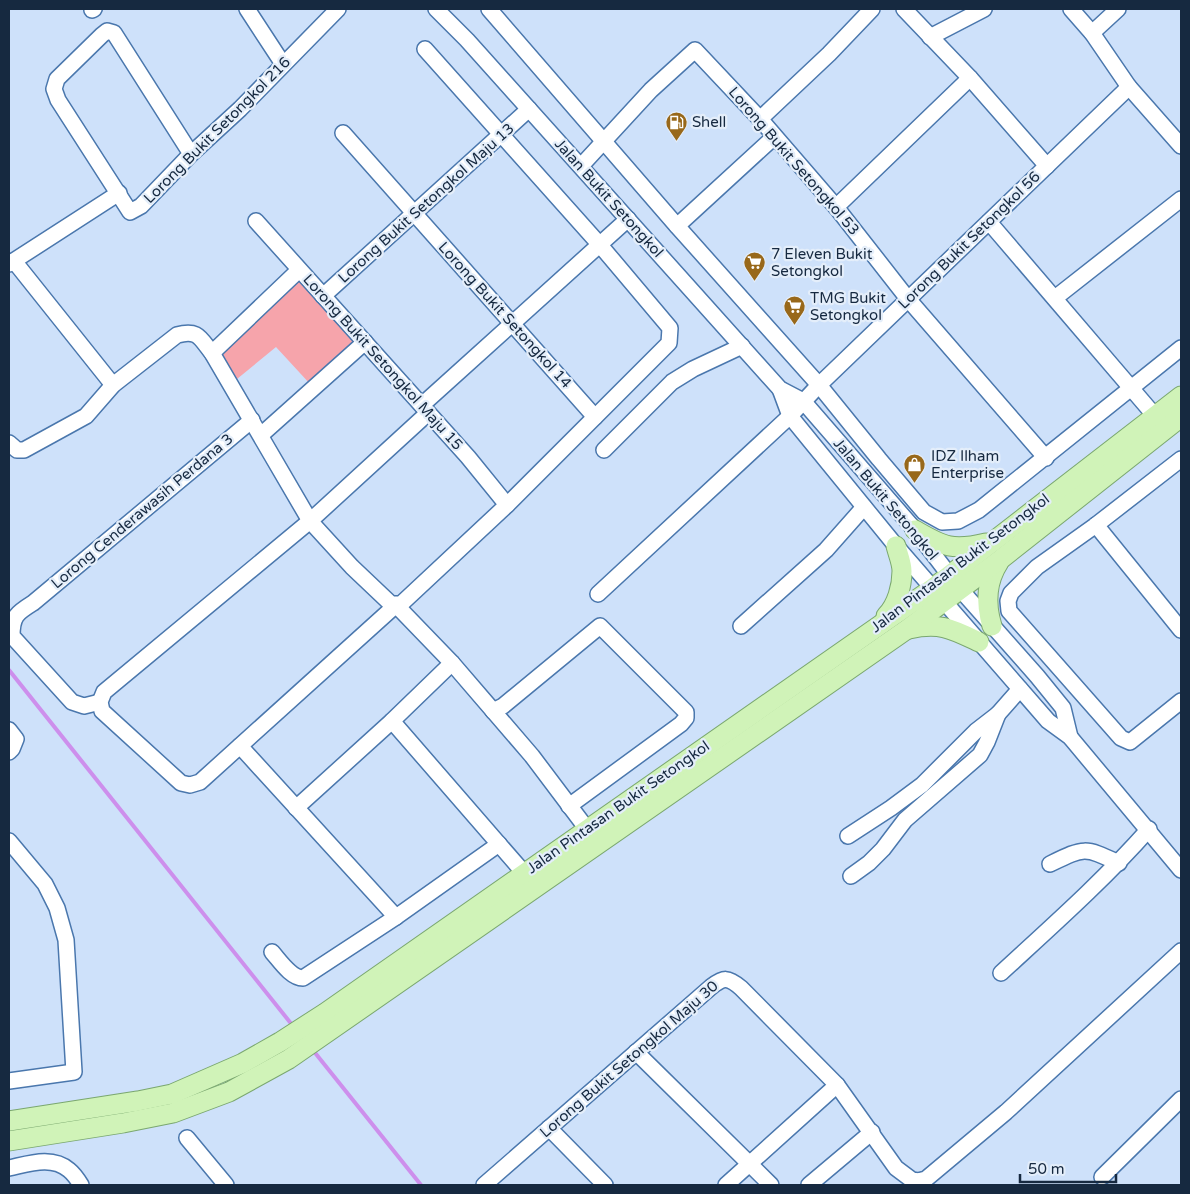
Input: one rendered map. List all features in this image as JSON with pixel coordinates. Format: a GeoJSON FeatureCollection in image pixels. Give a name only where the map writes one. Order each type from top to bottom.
{"type":"FeatureCollection","features":[{"type":"Feature","properties":{"kind":"main road","name":"Jalan Pintasan Bukit Setongkol"},"geometry":{"type":"LineString","coordinates":[[9,1120],[119,1104],[172,1094],[243,1063],[280,1042],[325,1013],[872,630],[938,594],[954,582],[992,541],[1152,412],[1181,396]]}},
{"type":"Feature","properties":{"kind":"main road","name":"Jalan Pintasan Bukit Setongkol"},"geometry":{"type":"LineString","coordinates":[[954,582],[1001,559],[1181,418]]}},
{"type":"Feature","properties":{"kind":"main road"},"geometry":{"type":"LineString","coordinates":[[915,530],[938,544],[965,548],[992,541]]}},
{"type":"Feature","properties":{"kind":"main road"},"geometry":{"type":"LineString","coordinates":[[872,630],[889,613],[900,592],[902,569],[896,546]]}},
{"type":"Feature","properties":{"kind":"main road"},"geometry":{"type":"LineString","coordinates":[[992,626],[988,612],[988,584],[993,571],[1001,559]]}},
{"type":"Feature","properties":{"kind":"main road","name":"Jalan Pintasan Bukit Setongkol"},"geometry":{"type":"LineString","coordinates":[[9,1141],[173,1113],[229,1092],[289,1059],[906,630],[938,594]]}},
{"type":"Feature","properties":{"kind":"main road"},"geometry":{"type":"LineString","coordinates":[[906,630],[927,625],[945,627],[979,642]]}},
{"type":"Feature","properties":{"kind":"street"},"geometry":{"type":"LineString","coordinates":[[247,9],[283,64]]}},
{"type":"Feature","properties":{"kind":"street","name":"Lorong Bukit Setongkol 216"},"geometry":{"type":"LineString","coordinates":[[192,154],[114,33],[107,31],[102,35],[58,80],[54,89],[58,100],[130,212],[141,206],[338,9]]}},
{"type":"Feature","properties":{"kind":"street","name":"Jalan Bukit Setongkol"},"geometry":{"type":"LineString","coordinates":[[436,9],[467,40],[780,389],[790,416],[896,546],[1048,722],[1070,737],[1181,870]]}},
{"type":"Feature","properties":{"kind":"street"},"geometry":{"type":"LineString","coordinates":[[452,9],[467,40]]}},
{"type":"Feature","properties":{"kind":"street"},"geometry":{"type":"LineString","coordinates":[[489,9],[677,226],[819,385],[878,459],[924,512],[942,522],[958,521],[979,510],[1135,391],[1181,348]]}},
{"type":"Feature","properties":{"kind":"street"},"geometry":{"type":"LineString","coordinates":[[760,119],[829,54],[872,9]]}},
{"type":"Feature","properties":{"kind":"street"},"geometry":{"type":"LineString","coordinates":[[904,9],[970,78],[1047,166]]}},
{"type":"Feature","properties":{"kind":"street"},"geometry":{"type":"LineString","coordinates":[[930,37],[984,9]]}},
{"type":"Feature","properties":{"kind":"street"},"geometry":{"type":"LineString","coordinates":[[1071,9],[1092,33],[1129,87],[1181,146]]}},
{"type":"Feature","properties":{"kind":"street"},"geometry":{"type":"LineString","coordinates":[[1092,33],[1118,9]]}},
{"type":"Feature","properties":{"kind":"street"},"geometry":{"type":"LineString","coordinates":[[425,49],[600,245],[670,328],[669,343],[507,505],[401,604],[396,605],[200,782],[190,786],[181,783],[102,712],[100,702],[104,692],[310,521],[513,323],[600,245],[628,219]]}},
{"type":"Feature","properties":{"kind":"street","name":"Lorong Bukit Setongkol 53"},"geometry":{"type":"LineString","coordinates":[[603,141],[651,90],[695,50],[760,119],[836,207],[908,299],[1046,458]]}},
{"type":"Feature","properties":{"kind":"street"},"geometry":{"type":"LineString","coordinates":[[836,207],[970,78]]}},
{"type":"Feature","properties":{"kind":"street","name":"Lorong Bukit Setongkol 56"},"geometry":{"type":"LineString","coordinates":[[598,594],[790,416],[819,385],[1129,87]]}},
{"type":"Feature","properties":{"kind":"street","name":"Lorong Bukit Setongkol Maju 13"},"geometry":{"type":"LineString","coordinates":[[323,296],[529,110]]}},
{"type":"Feature","properties":{"kind":"street","name":"Lorong Bukit Setongkol 14"},"geometry":{"type":"LineString","coordinates":[[343,133],[595,417]]}},
{"type":"Feature","properties":{"kind":"street"},"geometry":{"type":"LineString","coordinates":[[677,226],[774,137]]}},
{"type":"Feature","properties":{"kind":"street"},"geometry":{"type":"LineString","coordinates":[[581,166],[603,141]]}},
{"type":"Feature","properties":{"kind":"street"},"geometry":{"type":"LineString","coordinates":[[113,384],[11,263],[119,193]]}},
{"type":"Feature","properties":{"kind":"street"},"geometry":{"type":"LineString","coordinates":[[1055,298],[1181,199]]}},
{"type":"Feature","properties":{"kind":"street","name":"Lorong Bukit Setongkol Maju 15"},"geometry":{"type":"LineString","coordinates":[[256,221],[468,457],[507,505]]}},
{"type":"Feature","properties":{"kind":"street"},"geometry":{"type":"LineString","coordinates":[[989,222],[1152,412]]}},
{"type":"Feature","properties":{"kind":"street"},"geometry":{"type":"LineString","coordinates":[[212,353],[299,270]]}},
{"type":"Feature","properties":{"kind":"street"},"geometry":{"type":"LineString","coordinates":[[9,443],[17,450],[24,450],[86,416],[113,384],[177,335],[188,332],[197,335],[212,353],[310,521],[352,567],[391,604],[396,605],[452,663],[532,756],[587,829]]}},
{"type":"Feature","properties":{"kind":"street"},"geometry":{"type":"LineString","coordinates":[[261,435],[365,342]]}},
{"type":"Feature","properties":{"kind":"street"},"geometry":{"type":"LineString","coordinates":[[604,450],[672,382],[693,369],[742,346]]}},
{"type":"Feature","properties":{"kind":"street","name":"Jalan Bukit Setongkol"},"geometry":{"type":"LineString","coordinates":[[780,389],[804,401],[915,530],[954,582],[1037,676],[1062,708],[1070,737]]}},
{"type":"Feature","properties":{"kind":"street","name":"Lorong Cenderawasih Perdana 3"},"geometry":{"type":"LineString","coordinates":[[100,702],[84,706],[72,702],[12,636],[12,622],[19,611],[33,603],[252,420]]}},
{"type":"Feature","properties":{"kind":"street"},"geometry":{"type":"LineString","coordinates":[[1181,459],[1096,526],[1037,568],[1011,593],[1008,601],[1009,611],[1120,738],[1130,742],[1181,701]]}},
{"type":"Feature","properties":{"kind":"street"},"geometry":{"type":"LineString","coordinates":[[742,626],[826,550],[864,507]]}},
{"type":"Feature","properties":{"kind":"street"},"geometry":{"type":"LineString","coordinates":[[1096,526],[1181,630]]}},
{"type":"Feature","properties":{"kind":"street"},"geometry":{"type":"LineString","coordinates":[[493,710],[503,706],[600,626],[686,712],[686,718],[681,724],[569,806]]}},
{"type":"Feature","properties":{"kind":"street"},"geometry":{"type":"LineString","coordinates":[[296,808],[392,721],[452,663]]}},
{"type":"Feature","properties":{"kind":"street"},"geometry":{"type":"LineString","coordinates":[[848,836],[922,785],[965,742],[998,714],[1020,689]]}},
{"type":"Feature","properties":{"kind":"street"},"geometry":{"type":"LineString","coordinates":[[851,876],[883,850],[905,820],[980,755],[998,714]]}},
{"type":"Feature","properties":{"kind":"street"},"geometry":{"type":"LineString","coordinates":[[392,721],[524,873]]}},
{"type":"Feature","properties":{"kind":"street"},"geometry":{"type":"LineString","coordinates":[[9,730],[16,739],[9,752]]}},
{"type":"Feature","properties":{"kind":"street"},"geometry":{"type":"LineString","coordinates":[[240,746],[396,917]]}},
{"type":"Feature","properties":{"kind":"street"},"geometry":{"type":"LineString","coordinates":[[1001,973],[1119,863],[1148,829]]}},
{"type":"Feature","properties":{"kind":"street"},"geometry":{"type":"LineString","coordinates":[[9,841],[45,884],[57,908],[66,940],[74,1072],[9,1081]]}},
{"type":"Feature","properties":{"kind":"street"},"geometry":{"type":"LineString","coordinates":[[272,952],[293,975],[303,978],[396,917],[499,844]]}},
{"type":"Feature","properties":{"kind":"street"},"geometry":{"type":"LineString","coordinates":[[1050,864],[1083,850],[1096,852],[1119,863]]}},
{"type":"Feature","properties":{"kind":"street","name":"Lorong Bukit Setongkol Maju 30"},"geometry":{"type":"LineString","coordinates":[[484,1185],[711,987],[720,980],[727,979],[733,981],[741,988],[836,1085],[872,1132],[896,1168],[912,1180],[926,1179],[1006,1112],[1181,951]]}},
{"type":"Feature","properties":{"kind":"street"},"geometry":{"type":"LineString","coordinates":[[636,1052],[771,1185]]}},
{"type":"Feature","properties":{"kind":"street"},"geometry":{"type":"LineString","coordinates":[[726,1185],[836,1085]]}},
{"type":"Feature","properties":{"kind":"street"},"geometry":{"type":"LineString","coordinates":[[1102,1177],[1181,1099]]}},
{"type":"Feature","properties":{"kind":"street"},"geometry":{"type":"LineString","coordinates":[[549,1128],[605,1185]]}},
{"type":"Feature","properties":{"kind":"street"},"geometry":{"type":"LineString","coordinates":[[809,1185],[872,1132]]}},
{"type":"Feature","properties":{"kind":"street"},"geometry":{"type":"LineString","coordinates":[[187,1138],[226,1185]]}},
{"type":"Feature","properties":{"kind":"street"},"geometry":{"type":"LineString","coordinates":[[9,1168],[44,1161],[53,1162],[70,1170],[82,1185]]}},
{"type":"Feature","properties":{"kind":"shaded area"},"geometry":{"type":"Polygon","coordinates":[[[300,279],[357,342],[311,385],[276,347],[237,379],[222,354],[300,279]]]}},
{"type":"Feature","properties":{"kind":"waterway"},"geometry":{"type":"LineString","coordinates":[[9,670],[293,1026]]}},
{"type":"Feature","properties":{"kind":"waterway"},"geometry":{"type":"LineString","coordinates":[[312,1049],[421,1185]]}},
{"type":"Feature","properties":{"kind":"place","name":"Shell"},"geometry":{"type":"Point","coordinates":[676,141]}},
{"type":"Feature","properties":{"kind":"place","name":"7 Eleven Bukit Setongkol"},"geometry":{"type":"Point","coordinates":[755,282]}},
{"type":"Feature","properties":{"kind":"place","name":"TMG Bukit Setongkol"},"geometry":{"type":"Point","coordinates":[794,326]}},
{"type":"Feature","properties":{"kind":"place","name":"IDZ Ilham Enterprise"},"geometry":{"type":"Point","coordinates":[915,484]}}]}
